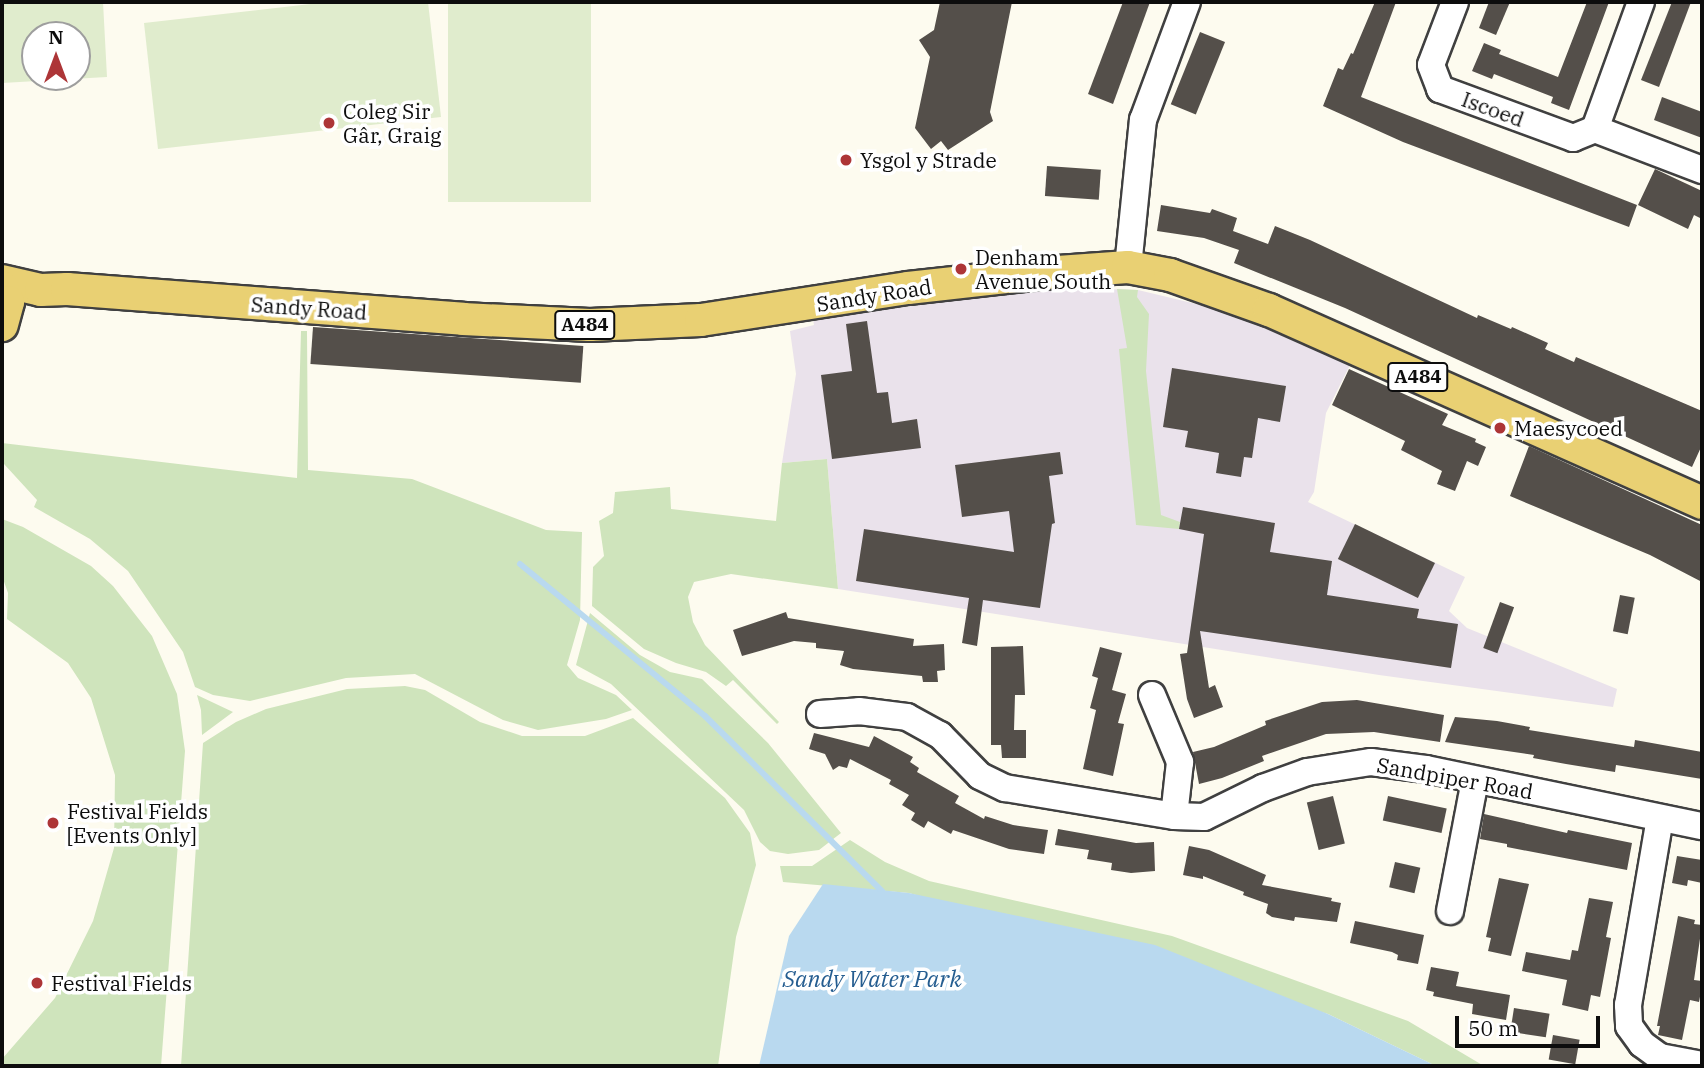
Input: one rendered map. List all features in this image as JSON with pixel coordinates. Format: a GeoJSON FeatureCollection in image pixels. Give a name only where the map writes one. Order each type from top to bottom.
{"type":"FeatureCollection","features":[{"type":"Feature","properties":{"kind":"main road","name":"Sandy Road"},"geometry":{"type":"LineString","coordinates":[[2,281],[41,290],[67,289],[463,319],[590,325],[701,320],[908,288],[1036,273],[1128,267],[1170,275],[1269,310],[1702,501]]}},
{"type":"Feature","properties":{"kind":"main road"},"geometry":{"type":"LineString","coordinates":[[4,308],[41,290]]}},
{"type":"Feature","properties":{"kind":"street"},"geometry":{"type":"LineString","coordinates":[[1128,267],[1143,120],[1187,2]]}},
{"type":"Feature","properties":{"kind":"street","name":"Iscoed"},"geometry":{"type":"LineString","coordinates":[[1455,2],[1431,65],[1440,89],[1573,138],[1595,129],[1702,170]]}},
{"type":"Feature","properties":{"kind":"street"},"geometry":{"type":"LineString","coordinates":[[1595,129],[1641,2]]}},
{"type":"Feature","properties":{"kind":"street"},"geometry":{"type":"LineString","coordinates":[[1152,695],[1180,762],[1174,816]]}},
{"type":"Feature","properties":{"kind":"street","name":"Sandpiper Road"},"geometry":{"type":"LineString","coordinates":[[820,714],[859,711],[907,717],[940,735],[980,776],[1005,788],[1174,816],[1205,817],[1264,788],[1307,772],[1371,762],[1412,767],[1702,826]]}},
{"type":"Feature","properties":{"kind":"street"},"geometry":{"type":"LineString","coordinates":[[1450,911],[1475,780]]}},
{"type":"Feature","properties":{"kind":"street"},"geometry":{"type":"LineString","coordinates":[[1660,818],[1628,1005],[1629,1026],[1642,1044],[1660,1057],[1702,1065]]}},
{"type":"Feature","properties":{"kind":"shaded area"},"geometry":{"type":"Polygon","coordinates":[[[1044,287],[1138,290],[1213,308],[1289,337],[1350,365],[1326,413],[1314,492],[1308,502],[1465,577],[1449,611],[1467,628],[1617,689],[1613,707],[1379,675],[838,589],[827,459],[782,463],[796,374],[790,331],[814,325],[813,320],[1044,287]]]}},
{"type":"Feature","properties":{"kind":"green space"},"geometry":{"type":"Polygon","coordinates":[[[2,2],[103,2],[107,77],[91,78],[91,21],[21,21],[21,82],[2,83],[2,2]]]}},
{"type":"Feature","properties":{"kind":"green space"},"geometry":{"type":"Polygon","coordinates":[[[328,2],[428,2],[441,117],[158,149],[144,23],[328,2]]]}},
{"type":"Feature","properties":{"kind":"green space"},"geometry":{"type":"Polygon","coordinates":[[[448,2],[591,2],[591,202],[448,202],[448,2]]]}},
{"type":"Feature","properties":{"kind":"green space"},"geometry":{"type":"Polygon","coordinates":[[[1117,289],[1138,290],[1137,297],[1149,314],[1146,371],[1161,515],[1180,522],[1179,529],[1136,525],[1119,349],[1127,348],[1117,289]]]}},
{"type":"Feature","properties":{"kind":"green space"},"geometry":{"type":"Polygon","coordinates":[[[301,331],[307,331],[308,470],[412,479],[546,530],[582,532],[580,620],[567,665],[578,678],[616,695],[632,710],[606,719],[538,730],[503,720],[415,674],[346,678],[250,701],[213,695],[195,687],[183,652],[128,571],[90,539],[34,507],[37,500],[4,464],[2,443],[297,478],[301,331]]]}},
{"type":"Feature","properties":{"kind":"green space"},"geometry":{"type":"Polygon","coordinates":[[[827,459],[838,589],[731,574],[694,582],[688,597],[693,622],[705,645],[779,722],[777,724],[733,680],[726,686],[706,672],[644,649],[592,606],[593,567],[604,556],[599,521],[613,513],[615,492],[670,487],[671,509],[776,521],[782,463],[827,459]]]}},
{"type":"Feature","properties":{"kind":"green space"},"geometry":{"type":"Polygon","coordinates":[[[2,519],[23,527],[91,566],[113,586],[152,636],[177,694],[185,751],[161,1066],[2,1066],[2,1059],[55,998],[93,921],[114,848],[115,775],[91,698],[68,663],[7,619],[8,593],[2,576],[2,519]]]}},
{"type":"Feature","properties":{"kind":"green space"},"geometry":{"type":"Polygon","coordinates":[[[590,613],[640,655],[670,672],[702,679],[768,743],[841,833],[819,850],[788,854],[770,851],[760,842],[744,810],[611,684],[576,665],[590,613]]]}},
{"type":"Feature","properties":{"kind":"green space"},"geometry":{"type":"Polygon","coordinates":[[[405,686],[425,690],[480,722],[522,736],[585,736],[633,718],[725,798],[750,833],[756,865],[736,937],[718,1066],[181,1066],[203,743],[236,722],[266,709],[347,689],[405,686]]]}},
{"type":"Feature","properties":{"kind":"green space"},"geometry":{"type":"Polygon","coordinates":[[[197,695],[233,712],[202,735],[201,710],[197,695]]]}},
{"type":"Feature","properties":{"kind":"green space"},"geometry":{"type":"Polygon","coordinates":[[[850,840],[885,862],[929,881],[1172,936],[1408,1021],[1484,1066],[1436,1066],[1328,1014],[909,893],[783,882],[780,866],[812,866],[850,840]]]}},
{"type":"Feature","properties":{"kind":"water","name":"Sandy Water Park"},"geometry":{"type":"Polygon","coordinates":[[[823,884],[909,893],[1155,945],[1328,1014],[1436,1066],[759,1066],[789,936],[823,884]]]}},
{"type":"Feature","properties":{"kind":"building"},"geometry":{"type":"Polygon","coordinates":[[[940,2],[1012,2],[990,112],[993,121],[948,150],[941,141],[931,149],[915,128],[930,57],[919,40],[934,30],[940,2]]]}},
{"type":"Feature","properties":{"kind":"building"},"geometry":{"type":"Polygon","coordinates":[[[1123,2],[1150,2],[1113,104],[1088,94],[1123,2]]]}},
{"type":"Feature","properties":{"kind":"building"},"geometry":{"type":"Polygon","coordinates":[[[1375,2],[1396,2],[1361,97],[1637,205],[1629,227],[1403,142],[1323,106],[1338,68],[1343,70],[1351,53],[1353,54],[1375,2]]]}},
{"type":"Feature","properties":{"kind":"building"},"geometry":{"type":"Polygon","coordinates":[[[1489,2],[1510,2],[1496,35],[1479,28],[1489,2]]]}},
{"type":"Feature","properties":{"kind":"building"},"geometry":{"type":"Polygon","coordinates":[[[1587,2],[1609,2],[1569,110],[1551,103],[1553,97],[1494,74],[1492,79],[1472,71],[1484,43],[1501,50],[1499,54],[1558,77],[1587,2]]]}},
{"type":"Feature","properties":{"kind":"building"},"geometry":{"type":"Polygon","coordinates":[[[1672,2],[1691,2],[1659,87],[1641,80],[1672,2]]]}},
{"type":"Feature","properties":{"kind":"building"},"geometry":{"type":"Polygon","coordinates":[[[1200,32],[1225,42],[1196,114],[1171,104],[1200,32]]]}},
{"type":"Feature","properties":{"kind":"building"},"geometry":{"type":"Polygon","coordinates":[[[1662,97],[1702,112],[1702,138],[1654,120],[1662,97]]]}},
{"type":"Feature","properties":{"kind":"building"},"geometry":{"type":"Polygon","coordinates":[[[1047,166],[1101,170],[1099,200],[1045,196],[1047,166]]]}},
{"type":"Feature","properties":{"kind":"building"},"geometry":{"type":"Polygon","coordinates":[[[1655,169],[1702,191],[1702,219],[1694,215],[1688,229],[1638,205],[1655,169]]]}},
{"type":"Feature","properties":{"kind":"building"},"geometry":{"type":"Polygon","coordinates":[[[1161,205],[1210,213],[1212,209],[1237,218],[1233,231],[1268,244],[1275,226],[1477,318],[1478,315],[1548,343],[1545,349],[1574,362],[1576,357],[1702,411],[1702,445],[1692,467],[1345,308],[1234,263],[1239,250],[1204,238],[1157,231],[1161,205]]]}},
{"type":"Feature","properties":{"kind":"building"},"geometry":{"type":"Polygon","coordinates":[[[867,321],[877,393],[888,392],[892,423],[917,419],[921,448],[832,459],[821,375],[852,371],[846,324],[867,321]]]}},
{"type":"Feature","properties":{"kind":"building"},"geometry":{"type":"Polygon","coordinates":[[[313,327],[583,346],[581,383],[310,364],[313,327]]]}},
{"type":"Feature","properties":{"kind":"building"},"geometry":{"type":"Polygon","coordinates":[[[1172,368],[1286,386],[1280,422],[1258,418],[1252,458],[1244,457],[1241,477],[1216,473],[1219,453],[1185,447],[1188,431],[1163,427],[1172,368]]]}},
{"type":"Feature","properties":{"kind":"building"},"geometry":{"type":"Polygon","coordinates":[[[1349,369],[1448,414],[1442,425],[1476,439],[1475,442],[1486,447],[1478,466],[1467,461],[1455,491],[1437,484],[1442,471],[1401,450],[1405,441],[1332,405],[1349,369]]]}},
{"type":"Feature","properties":{"kind":"building"},"geometry":{"type":"Polygon","coordinates":[[[1529,446],[1702,525],[1702,582],[1650,555],[1510,496],[1529,446]]]}},
{"type":"Feature","properties":{"kind":"building"},"geometry":{"type":"Polygon","coordinates":[[[1060,452],[1063,474],[1049,476],[1055,523],[1052,524],[1040,608],[983,600],[977,646],[962,643],[969,598],[856,581],[864,529],[1014,552],[1009,511],[962,517],[955,465],[1060,452]]]}},
{"type":"Feature","properties":{"kind":"building"},"geometry":{"type":"Polygon","coordinates":[[[1183,507],[1275,523],[1270,552],[1332,561],[1327,595],[1419,609],[1417,618],[1458,624],[1451,668],[1200,631],[1209,688],[1215,685],[1223,707],[1194,718],[1187,699],[1180,654],[1187,653],[1204,534],[1179,529],[1183,507]]]}},
{"type":"Feature","properties":{"kind":"building"},"geometry":{"type":"Polygon","coordinates":[[[1355,524],[1435,563],[1418,598],[1338,559],[1355,524]]]}},
{"type":"Feature","properties":{"kind":"building"},"geometry":{"type":"Polygon","coordinates":[[[1620,595],[1635,598],[1628,634],[1613,631],[1620,595]]]}},
{"type":"Feature","properties":{"kind":"building"},"geometry":{"type":"Polygon","coordinates":[[[1500,602],[1514,607],[1497,653],[1483,648],[1500,602]]]}},
{"type":"Feature","properties":{"kind":"building"},"geometry":{"type":"Polygon","coordinates":[[[786,612],[788,618],[914,639],[913,646],[944,644],[945,670],[937,671],[938,682],[923,682],[922,676],[853,669],[840,665],[844,651],[816,648],[816,643],[794,641],[742,656],[733,630],[786,612]]]}},
{"type":"Feature","properties":{"kind":"building"},"geometry":{"type":"Polygon","coordinates":[[[1023,646],[1025,695],[1015,695],[1014,730],[1026,730],[1026,758],[1002,758],[1001,745],[991,745],[991,647],[1023,646]]]}},
{"type":"Feature","properties":{"kind":"building"},"geometry":{"type":"Polygon","coordinates":[[[1100,647],[1122,653],[1112,690],[1126,694],[1118,723],[1124,724],[1113,776],[1083,769],[1096,710],[1090,708],[1098,678],[1092,676],[1100,647]]]}},
{"type":"Feature","properties":{"kind":"building"},"geometry":{"type":"Polygon","coordinates":[[[1357,700],[1444,715],[1440,742],[1374,732],[1326,734],[1262,756],[1264,761],[1199,784],[1193,752],[1214,747],[1266,725],[1265,721],[1322,702],[1357,700]]]}},
{"type":"Feature","properties":{"kind":"building"},"geometry":{"type":"Polygon","coordinates":[[[1455,717],[1497,721],[1530,727],[1529,730],[1634,747],[1635,740],[1702,752],[1702,779],[1616,765],[1615,772],[1533,758],[1534,755],[1445,742],[1455,717]]]}},
{"type":"Feature","properties":{"kind":"building"},"geometry":{"type":"Polygon","coordinates":[[[814,733],[869,747],[874,736],[913,757],[910,762],[919,768],[917,772],[959,796],[955,803],[984,819],[985,816],[1013,825],[1048,830],[1044,854],[1009,849],[953,830],[951,834],[928,821],[924,828],[911,820],[915,813],[902,805],[909,795],[889,784],[891,780],[850,759],[847,768],[839,766],[833,770],[825,754],[809,749],[814,733]]]}},
{"type":"Feature","properties":{"kind":"building"},"geometry":{"type":"Polygon","coordinates":[[[1333,796],[1345,844],[1319,850],[1307,803],[1333,796]]]}},
{"type":"Feature","properties":{"kind":"building"},"geometry":{"type":"Polygon","coordinates":[[[1388,796],[1447,808],[1441,833],[1383,820],[1388,796]]]}},
{"type":"Feature","properties":{"kind":"building"},"geometry":{"type":"Polygon","coordinates":[[[1484,814],[1567,833],[1568,830],[1632,843],[1627,870],[1507,847],[1507,844],[1480,839],[1484,814]]]}},
{"type":"Feature","properties":{"kind":"building"},"geometry":{"type":"Polygon","coordinates":[[[1058,829],[1136,843],[1154,842],[1155,871],[1131,873],[1111,870],[1112,863],[1087,859],[1089,850],[1055,845],[1058,829]]]}},
{"type":"Feature","properties":{"kind":"building"},"geometry":{"type":"Polygon","coordinates":[[[1189,846],[1209,850],[1266,875],[1262,885],[1332,898],[1331,901],[1341,903],[1337,922],[1295,917],[1294,921],[1272,917],[1266,913],[1268,904],[1243,895],[1244,892],[1203,876],[1203,879],[1183,875],[1189,846]]]}},
{"type":"Feature","properties":{"kind":"building"},"geometry":{"type":"Polygon","coordinates":[[[1677,856],[1702,860],[1702,883],[1688,880],[1687,886],[1672,883],[1677,856]]]}},
{"type":"Feature","properties":{"kind":"building"},"geometry":{"type":"Polygon","coordinates":[[[1395,862],[1420,868],[1414,893],[1389,887],[1395,862]]]}},
{"type":"Feature","properties":{"kind":"building"},"geometry":{"type":"Polygon","coordinates":[[[1499,878],[1529,884],[1511,956],[1488,951],[1491,938],[1486,937],[1499,878]]]}},
{"type":"Feature","properties":{"kind":"building"},"geometry":{"type":"Polygon","coordinates":[[[1589,898],[1613,902],[1606,937],[1611,938],[1600,997],[1591,995],[1588,1011],[1562,1005],[1567,980],[1522,971],[1526,952],[1570,960],[1572,950],[1578,951],[1589,898]]]}},
{"type":"Feature","properties":{"kind":"building"},"geometry":{"type":"Polygon","coordinates":[[[1678,916],[1695,920],[1694,924],[1702,925],[1694,980],[1702,981],[1702,986],[1699,1002],[1690,1000],[1682,1040],[1658,1035],[1660,1026],[1657,1026],[1678,916]]]}},
{"type":"Feature","properties":{"kind":"building"},"geometry":{"type":"Polygon","coordinates":[[[1355,921],[1424,935],[1418,964],[1397,960],[1398,955],[1392,952],[1350,943],[1355,921]]]}},
{"type":"Feature","properties":{"kind":"building"},"geometry":{"type":"Polygon","coordinates":[[[1431,967],[1459,972],[1456,986],[1510,995],[1506,1020],[1472,1014],[1473,1004],[1433,996],[1434,992],[1426,990],[1431,967]]]}},
{"type":"Feature","properties":{"kind":"building"},"geometry":{"type":"Polygon","coordinates":[[[1514,1008],[1550,1014],[1546,1037],[1510,1032],[1514,1008]]]}},
{"type":"Feature","properties":{"kind":"building"},"geometry":{"type":"Polygon","coordinates":[[[1553,1035],[1580,1040],[1575,1064],[1549,1060],[1553,1035]]]}},
{"type":"Feature","properties":{"kind":"waterway"},"geometry":{"type":"LineString","coordinates":[[520,564],[705,716],[882,891]]}},
{"type":"Feature","properties":{"kind":"place","name":"Coleg Sir Gâr, Graig"},"geometry":{"type":"Point","coordinates":[329,123]}},
{"type":"Feature","properties":{"kind":"place","name":"Ysgol y Strade"},"geometry":{"type":"Point","coordinates":[846,160]}},
{"type":"Feature","properties":{"kind":"place","name":"Denham Avenue South"},"geometry":{"type":"Point","coordinates":[961,269]}},
{"type":"Feature","properties":{"kind":"place","name":"Maesycoed"},"geometry":{"type":"Point","coordinates":[1500,428]}},
{"type":"Feature","properties":{"kind":"place","name":"Festival Fields [Events Only]"},"geometry":{"type":"Point","coordinates":[53,823]}},
{"type":"Feature","properties":{"kind":"place","name":"Festival Fields"},"geometry":{"type":"Point","coordinates":[37,983]}}]}
